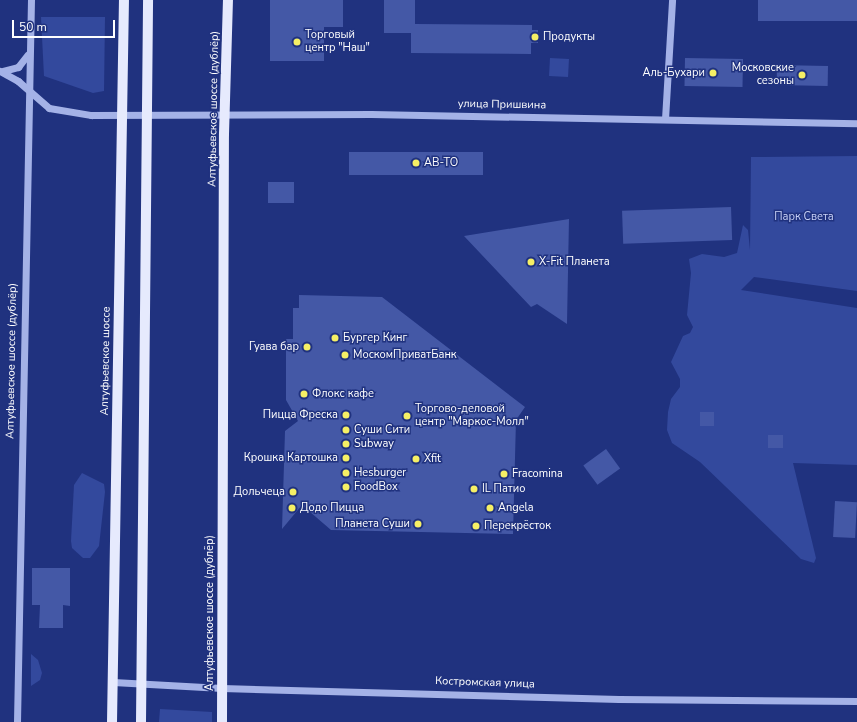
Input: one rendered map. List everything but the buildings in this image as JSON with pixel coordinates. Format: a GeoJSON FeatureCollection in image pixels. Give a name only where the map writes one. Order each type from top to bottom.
{"type":"FeatureCollection","features":[{"type":"Feature","properties":{"kind":"main road","name":"Алтуфьевское шоссе"},"geometry":{"type":"LineString","coordinates":[[112,722],[120,115],[124,0]]}},
{"type":"Feature","properties":{"kind":"main road"},"geometry":{"type":"LineString","coordinates":[[141,722],[148,0]]}},
{"type":"Feature","properties":{"kind":"main road","name":"Алтуфьевское шоссе (дублёр)"},"geometry":{"type":"LineString","coordinates":[[222,722],[228,0]]}},
{"type":"Feature","properties":{"kind":"street","name":"Алтуфьевское шоссе (дублёр)"},"geometry":{"type":"LineString","coordinates":[[17,722],[27,90],[31,0]]}},
{"type":"Feature","properties":{"kind":"street"},"geometry":{"type":"LineString","coordinates":[[665,119],[672,0]]}},
{"type":"Feature","properties":{"kind":"street"},"geometry":{"type":"LineString","coordinates":[[2,71],[18,67],[28,54]]}},
{"type":"Feature","properties":{"kind":"street","name":"улица Пришвина"},"geometry":{"type":"LineString","coordinates":[[2,71],[49,108],[91,115],[226,112],[857,123]]}},
{"type":"Feature","properties":{"kind":"street","name":"Костромская улица"},"geometry":{"type":"LineString","coordinates":[[112,682],[222,688],[619,698],[857,701]]}},
{"type":"Feature","properties":{"kind":"green space"},"geometry":{"type":"Polygon","coordinates":[[[41,17],[105,17],[104,91],[93,93],[44,76],[41,17]]]}},
{"type":"Feature","properties":{"kind":"green space"},"geometry":{"type":"Polygon","coordinates":[[[550,58],[569,59],[568,77],[549,76],[550,58]]]}},
{"type":"Feature","properties":{"kind":"green space","name":"Парк Света"},"geometry":{"type":"Polygon","coordinates":[[[857,156],[857,291],[754,277],[741,290],[857,308],[857,465],[793,463],[816,558],[814,563],[801,559],[700,462],[672,443],[667,430],[668,412],[671,399],[680,387],[680,379],[671,362],[683,336],[690,333],[693,327],[687,315],[691,273],[689,259],[702,254],[724,257],[737,253],[743,225],[748,230],[750,250],[751,157],[857,156]]]}},
{"type":"Feature","properties":{"kind":"green space"},"geometry":{"type":"Polygon","coordinates":[[[82,473],[104,484],[105,492],[99,546],[90,558],[83,558],[72,548],[71,541],[74,485],[82,473]]]}},
{"type":"Feature","properties":{"kind":"green space"},"geometry":{"type":"Polygon","coordinates":[[[31,654],[38,660],[42,673],[40,680],[31,686],[31,654]]]}},
{"type":"Feature","properties":{"kind":"green space"},"geometry":{"type":"Polygon","coordinates":[[[160,709],[212,712],[212,722],[159,722],[160,709]]]}},
{"type":"Feature","properties":{"kind":"place","name":"Продукты"},"geometry":{"type":"Point","coordinates":[535,37]}},
{"type":"Feature","properties":{"kind":"place","name":"Торговый центр \"Наш\""},"geometry":{"type":"Point","coordinates":[297,42]}},
{"type":"Feature","properties":{"kind":"place","name":"Аль-Бухари"},"geometry":{"type":"Point","coordinates":[713,73]}},
{"type":"Feature","properties":{"kind":"place","name":"Московские сезоны"},"geometry":{"type":"Point","coordinates":[802,75]}},
{"type":"Feature","properties":{"kind":"place","name":"АВ-ТО"},"geometry":{"type":"Point","coordinates":[416,163]}},
{"type":"Feature","properties":{"kind":"place","name":"X-Fit Планета"},"geometry":{"type":"Point","coordinates":[531,262]}},
{"type":"Feature","properties":{"kind":"place","name":"Бургер Кинг"},"geometry":{"type":"Point","coordinates":[335,338]}},
{"type":"Feature","properties":{"kind":"place","name":"Гуава бар"},"geometry":{"type":"Point","coordinates":[307,347]}},
{"type":"Feature","properties":{"kind":"place","name":"МоскомПриватБанк"},"geometry":{"type":"Point","coordinates":[345,355]}},
{"type":"Feature","properties":{"kind":"place","name":"Флокс кафе"},"geometry":{"type":"Point","coordinates":[304,394]}},
{"type":"Feature","properties":{"kind":"place","name":"Пицца Фреска"},"geometry":{"type":"Point","coordinates":[346,415]}},
{"type":"Feature","properties":{"kind":"place","name":"Торгово-деловой центр \"Маркос-Молл\""},"geometry":{"type":"Point","coordinates":[407,416]}},
{"type":"Feature","properties":{"kind":"place","name":"Суши Сити"},"geometry":{"type":"Point","coordinates":[346,430]}},
{"type":"Feature","properties":{"kind":"place","name":"Subway"},"geometry":{"type":"Point","coordinates":[346,444]}},
{"type":"Feature","properties":{"kind":"place","name":"Крошка Картошка"},"geometry":{"type":"Point","coordinates":[346,458]}},
{"type":"Feature","properties":{"kind":"place","name":"Xfit"},"geometry":{"type":"Point","coordinates":[416,459]}},
{"type":"Feature","properties":{"kind":"place","name":"Hesburger"},"geometry":{"type":"Point","coordinates":[346,473]}},
{"type":"Feature","properties":{"kind":"place","name":"Fracomina"},"geometry":{"type":"Point","coordinates":[504,474]}},
{"type":"Feature","properties":{"kind":"place","name":"FoodBox"},"geometry":{"type":"Point","coordinates":[346,487]}},
{"type":"Feature","properties":{"kind":"place","name":"IL Патио"},"geometry":{"type":"Point","coordinates":[474,489]}},
{"type":"Feature","properties":{"kind":"place","name":"Дольчеца"},"geometry":{"type":"Point","coordinates":[293,492]}},
{"type":"Feature","properties":{"kind":"place","name":"Додо Пицца"},"geometry":{"type":"Point","coordinates":[292,508]}},
{"type":"Feature","properties":{"kind":"place","name":"Angela"},"geometry":{"type":"Point","coordinates":[490,508]}},
{"type":"Feature","properties":{"kind":"place","name":"Планета Суши"},"geometry":{"type":"Point","coordinates":[418,524]}},
{"type":"Feature","properties":{"kind":"place","name":"Перекрёсток"},"geometry":{"type":"Point","coordinates":[476,526]}}]}
